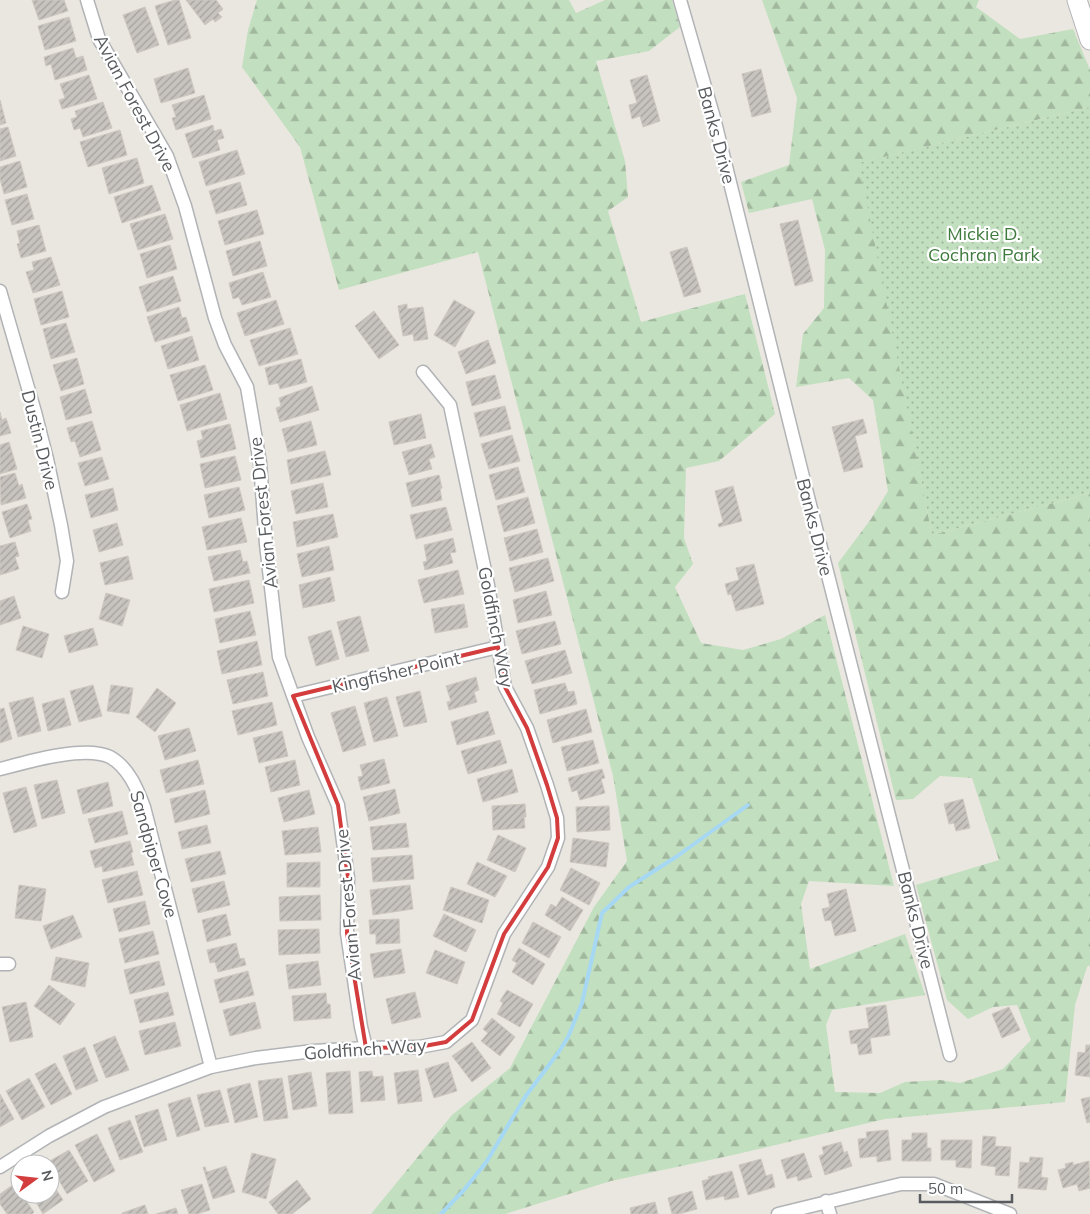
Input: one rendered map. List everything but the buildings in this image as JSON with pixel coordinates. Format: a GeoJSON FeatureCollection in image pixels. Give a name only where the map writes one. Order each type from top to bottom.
{"type":"FeatureCollection","features":[{"type":"Feature","properties":{"kind":"street","name":"Avian Forest Drive"},"geometry":{"type":"LineString","coordinates":[[87,0],[99,40],[167,156],[185,206],[215,318],[225,346],[247,387],[260,463],[266,544],[279,657],[308,737],[338,805],[348,878],[347,933],[361,1027],[366,1048]]}},
{"type":"Feature","properties":{"kind":"street","name":"Banks Drive"},"geometry":{"type":"LineString","coordinates":[[680,0],[714,118],[950,1055]]}},
{"type":"Feature","properties":{"kind":"street"},"geometry":{"type":"LineString","coordinates":[[1077,0],[1090,40]]}},
{"type":"Feature","properties":{"kind":"street","name":"Dustin Drive"},"geometry":{"type":"LineString","coordinates":[[0,291],[40,431],[59,516],[67,561],[62,592]]}},
{"type":"Feature","properties":{"kind":"street","name":"Goldfinch Way"},"geometry":{"type":"LineString","coordinates":[[0,1167],[49,1136],[104,1107],[151,1088],[211,1068],[238,1061],[280,1055],[366,1048],[419,1047],[446,1042],[472,1020],[504,934],[548,867],[558,838],[557,818],[527,728],[505,687],[488,586],[450,405],[423,372]]}},
{"type":"Feature","properties":{"kind":"street","name":"Kingfisher Point"},"geometry":{"type":"LineString","coordinates":[[293,696],[498,647]]}},
{"type":"Feature","properties":{"kind":"street","name":"Sandpiper Cove"},"geometry":{"type":"LineString","coordinates":[[0,769],[48,757],[95,754],[109,757],[126,771],[139,793],[144,807],[211,1068]]}},
{"type":"Feature","properties":{"kind":"street"},"geometry":{"type":"LineString","coordinates":[[778,1214],[901,1184],[934,1184],[1010,1214]]}},
{"type":"Feature","properties":{"kind":"street"},"geometry":{"type":"LineString","coordinates":[[826,1201],[830,1214]]}},
{"type":"Feature","properties":{"kind":"highlighted area"},"geometry":{"type":"Polygon","coordinates":[[[498,647],[505,687],[527,728],[547,785],[557,818],[558,838],[548,867],[504,934],[472,1020],[446,1042],[419,1047],[366,1048],[347,933],[348,878],[338,805],[293,696],[498,647]]]}},
{"type":"Feature","properties":{"kind":"green space"},"geometry":{"type":"Polygon","coordinates":[[[257,0],[569,0],[576,13],[605,0],[672,0],[680,27],[649,51],[596,61],[625,161],[628,197],[608,211],[641,322],[745,294],[775,414],[719,461],[686,468],[684,538],[693,564],[675,587],[701,643],[743,650],[781,639],[825,615],[894,886],[809,881],[801,904],[810,969],[905,934],[925,995],[832,1010],[826,1025],[835,1092],[880,1093],[905,1082],[940,1080],[960,1083],[1003,1069],[1031,1040],[1017,1005],[993,1007],[968,1019],[947,1000],[916,885],[999,860],[972,778],[940,776],[913,799],[896,800],[838,563],[871,519],[888,491],[873,400],[849,378],[796,387],[803,334],[824,308],[825,250],[812,199],[749,213],[741,182],[789,165],[797,98],[762,0],[979,0],[976,7],[1020,39],[1073,29],[1090,70],[1090,107],[860,163],[932,535],[1090,493],[1090,965],[1087,967],[1075,1005],[1065,1102],[885,1119],[733,1155],[611,1181],[505,1214],[371,1214],[452,1115],[510,1068],[594,907],[627,861],[613,776],[478,252],[339,290],[300,147],[242,67],[248,30],[257,0]]]}},
{"type":"Feature","properties":{"kind":"green space","name":"Mickie D. Cochran Park"},"geometry":{"type":"Polygon","coordinates":[[[1090,107],[1090,493],[932,535],[859,163],[1090,107]]]}},
{"type":"Feature","properties":{"kind":"waterway"},"geometry":{"type":"LineString","coordinates":[[441,1214],[464,1190],[487,1161],[525,1097],[568,1037],[582,1003],[602,913],[629,887],[676,857],[748,805]]}}]}
